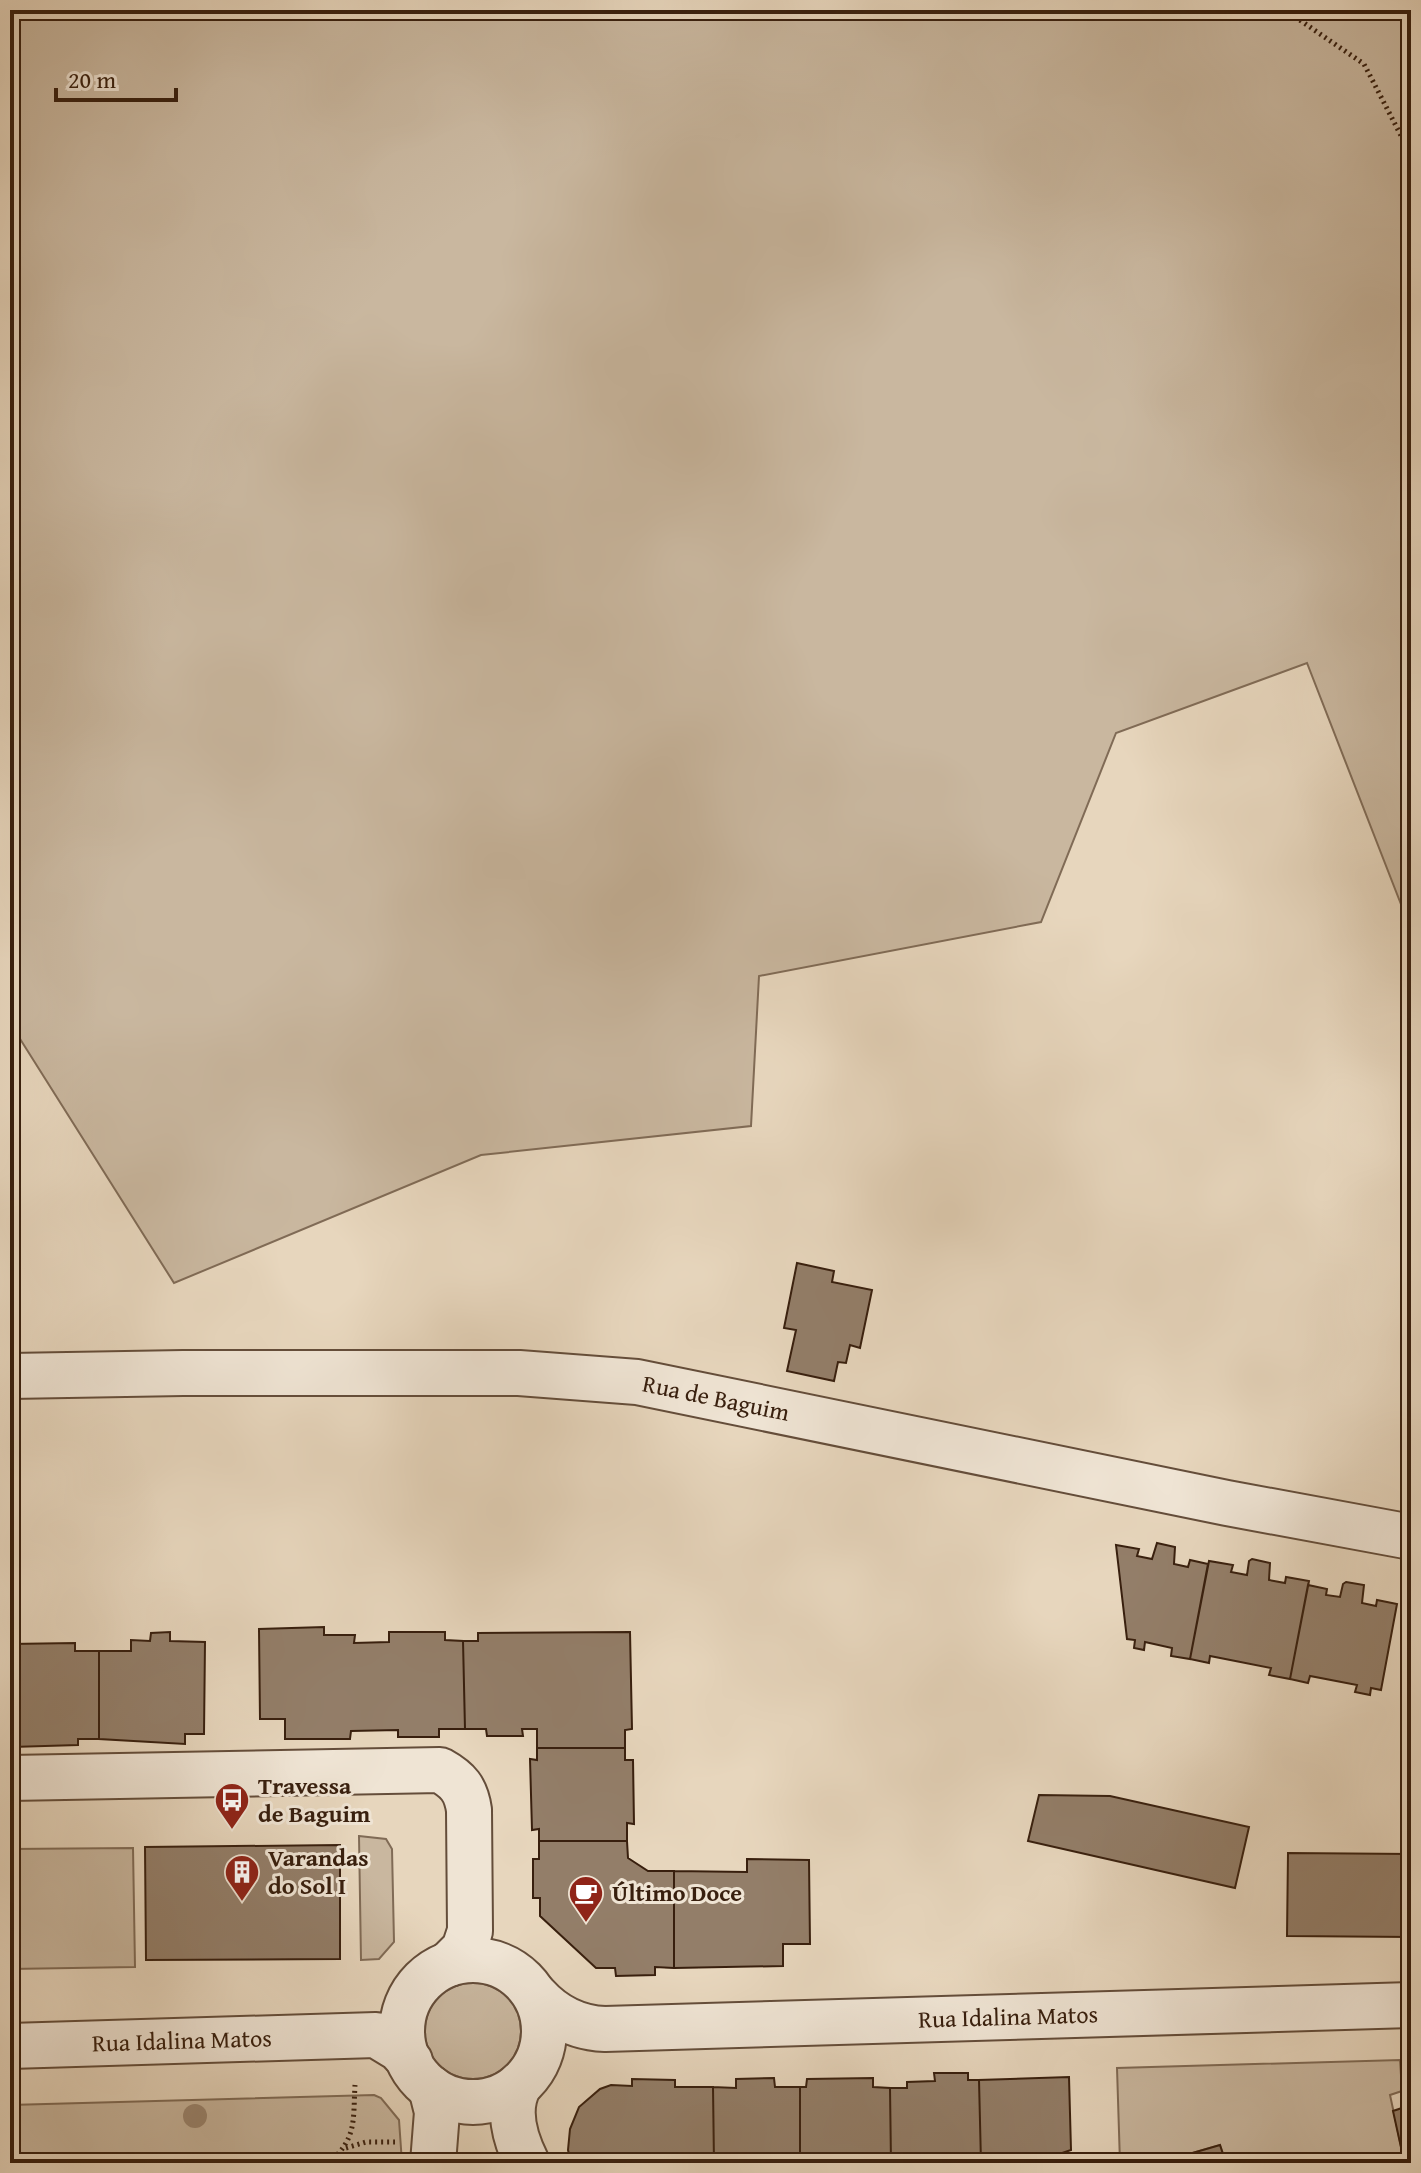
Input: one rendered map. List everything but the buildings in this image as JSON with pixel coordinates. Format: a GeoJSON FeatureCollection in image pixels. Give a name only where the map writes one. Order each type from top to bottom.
{"type":"FeatureCollection","features":[{"type":"Feature","properties":{"kind":"street","name":"Rua de Baguim"},"geometry":{"type":"LineString","coordinates":[[10,1376],[519,1373],[637,1382],[1409,1540]]}},
{"type":"Feature","properties":{"kind":"street"},"geometry":{"type":"LineString","coordinates":[[10,1778],[440,1770],[456,1779],[466,1794],[470,1931],[464,1949],[418,1986],[407,2003],[402,2028],[405,2052],[420,2075],[437,2112],[420,2153]]}},
{"type":"Feature","properties":{"kind":"street"},"geometry":{"type":"LineString","coordinates":[[470,1918],[476,1943],[487,1958],[521,1978],[536,1996],[544,2019],[543,2043],[514,2098],[513,2121],[527,2163]]}},
{"type":"Feature","properties":{"kind":"street"},"geometry":{"type":"LineString","coordinates":[[449,1964],[479,1960],[496,1964]]}},
{"type":"Feature","properties":{"kind":"street","name":"Rua Idalina Matos"},"geometry":{"type":"LineString","coordinates":[[536,1996],[561,2017],[590,2028],[605,2029],[1411,2005]]}},
{"type":"Feature","properties":{"kind":"street","name":"Rua Idalina Matos"},"geometry":{"type":"LineString","coordinates":[[354,2034],[391,2024],[407,2003]]}},
{"type":"Feature","properties":{"kind":"street","name":"Rua Idalina Matos"},"geometry":{"type":"LineString","coordinates":[[528,2075],[562,2041],[605,2029]]}},
{"type":"Feature","properties":{"kind":"street","name":"Rua Idalina Matos"},"geometry":{"type":"LineString","coordinates":[[10,2046],[376,2035],[399,2049],[420,2075]]}},
{"type":"Feature","properties":{"kind":"street"},"geometry":{"type":"LineString","coordinates":[[420,2075],[452,2099],[476,2102],[500,2096],[528,2075]]}},
{"type":"Feature","properties":{"kind":"path"},"geometry":{"type":"LineString","coordinates":[[1285,10],[1364,64],[1411,155]]}},
{"type":"Feature","properties":{"kind":"path"},"geometry":{"type":"LineString","coordinates":[[345,2149],[353,2127],[355,2085]]}},
{"type":"Feature","properties":{"kind":"path"},"geometry":{"type":"LineString","coordinates":[[10,2142],[19,2163]]}},
{"type":"Feature","properties":{"kind":"path"},"geometry":{"type":"LineString","coordinates":[[329,2163],[345,2149],[366,2142],[420,2153]]}},
{"type":"Feature","properties":{"kind":"shaded area"},"geometry":{"type":"Polygon","coordinates":[[[10,10],[1411,10],[1411,930],[1307,663],[1116,733],[1041,922],[759,976],[751,1126],[481,1155],[174,1283],[10,1023],[10,10]]]}},
{"type":"Feature","properties":{"kind":"shaded area"},"geometry":{"type":"Polygon","coordinates":[[[359,1836],[386,1839],[392,1849],[394,1942],[379,1959],[361,1960],[359,1836]]]}},
{"type":"Feature","properties":{"kind":"shaded area"},"geometry":{"type":"Polygon","coordinates":[[[133,1848],[135,1967],[10,1969],[10,1849],[133,1848]]]}},
{"type":"Feature","properties":{"kind":"shaded area"},"geometry":{"type":"Polygon","coordinates":[[[473,1983],[491,1987],[507,1997],[517,2013],[521,2031],[517,2049],[507,2065],[491,2075],[473,2079],[455,2075],[439,2065],[429,2049],[425,2031],[429,2013],[439,1997],[455,1987],[473,1983]]]}},
{"type":"Feature","properties":{"kind":"shaded area"},"geometry":{"type":"Polygon","coordinates":[[[1400,2060],[1402,2091],[1390,2095],[1402,2151],[1411,2149],[1411,2163],[1216,2163],[1225,2160],[1220,2145],[1158,2163],[1120,2163],[1117,2068],[1400,2060]]]}},
{"type":"Feature","properties":{"kind":"shaded area"},"geometry":{"type":"Polygon","coordinates":[[[374,2095],[381,2098],[399,2120],[402,2163],[10,2163],[10,2105],[374,2095]]]}},
{"type":"Feature","properties":{"kind":"place","name":"Travessa de Baguim"},"geometry":{"type":"Point","coordinates":[232,1831]}},
{"type":"Feature","properties":{"kind":"place","name":"Varandas do Sol I"},"geometry":{"type":"Point","coordinates":[242,1903]}},
{"type":"Feature","properties":{"kind":"place","name":"Último Doce"},"geometry":{"type":"Point","coordinates":[586,1924]}}]}
